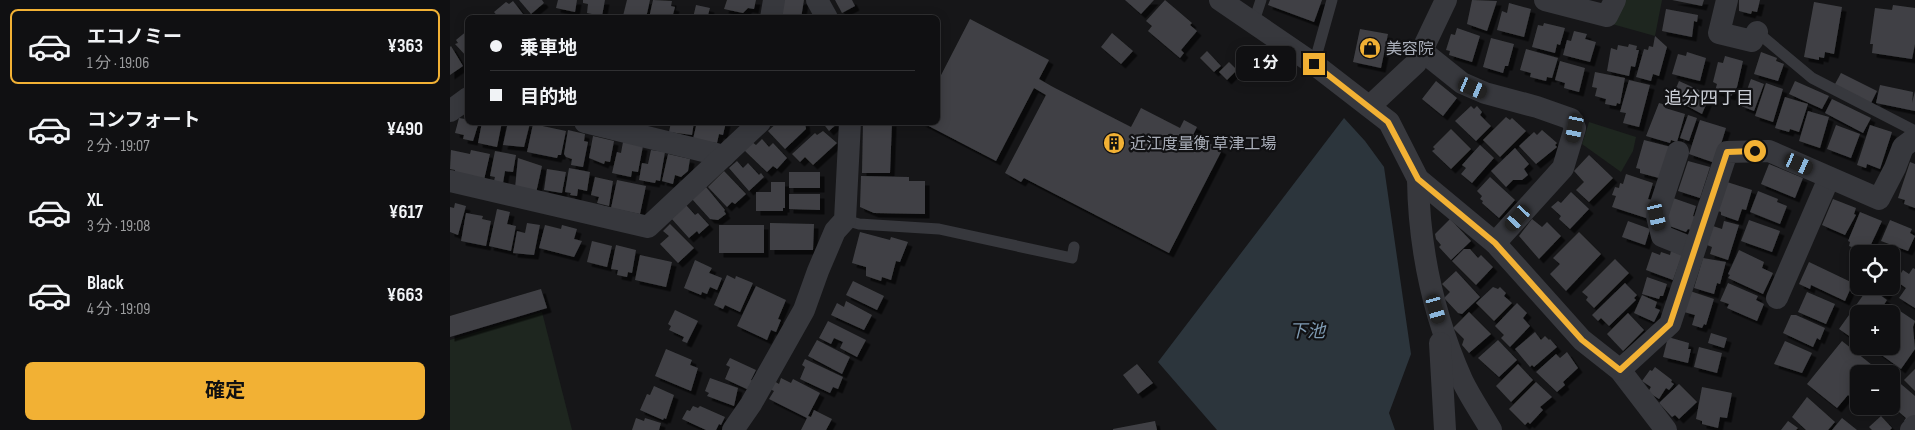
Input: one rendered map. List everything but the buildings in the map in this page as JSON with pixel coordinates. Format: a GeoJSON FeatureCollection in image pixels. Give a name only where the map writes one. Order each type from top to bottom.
{"type":"FeatureCollection","features":[{"type":"Feature","properties":{"kind":"street"},"geometry":{"type":"LineString","coordinates":[[771,15],[774,0]]}},
{"type":"Feature","properties":{"kind":"street"},"geometry":{"type":"LineString","coordinates":[[817,0],[825,15]]}},
{"type":"Feature","properties":{"kind":"street"},"geometry":{"type":"LineString","coordinates":[[1220,0],[1314,64],[1370,106],[1395,131],[1418,179],[1419,218],[1423,254],[1440,325],[1463,381],[1491,430]]}},
{"type":"Feature","properties":{"kind":"street"},"geometry":{"type":"LineString","coordinates":[[1370,106],[1416,63],[1446,0]]}},
{"type":"Feature","properties":{"kind":"street"},"geometry":{"type":"LineString","coordinates":[[1545,0],[1607,16],[1615,0]]}},
{"type":"Feature","properties":{"kind":"street"},"geometry":{"type":"LineString","coordinates":[[1727,0],[1719,33],[1752,41],[1757,32]]}},
{"type":"Feature","properties":{"kind":"street"},"geometry":{"type":"LineString","coordinates":[[1422,51],[1462,83],[1485,93],[1537,107],[1571,119],[1575,128],[1563,168],[1495,243]]}},
{"type":"Feature","properties":{"kind":"street"},"geometry":{"type":"LineString","coordinates":[[450,111],[465,100]]}},
{"type":"Feature","properties":{"kind":"street"},"geometry":{"type":"LineString","coordinates":[[597,125],[724,156]]}},
{"type":"Feature","properties":{"kind":"street"},"geometry":{"type":"LineString","coordinates":[[450,181],[648,227],[757,125]]}},
{"type":"Feature","properties":{"kind":"street"},"geometry":{"type":"LineString","coordinates":[[733,430],[751,404],[804,310],[832,239],[845,220],[850,125]]}},
{"type":"Feature","properties":{"kind":"street"},"geometry":{"type":"LineString","coordinates":[[1620,370],[1670,324],[1727,152],[1769,151],[1878,198],[1895,168],[1903,147],[1915,138]]}},
{"type":"Feature","properties":{"kind":"street"},"geometry":{"type":"LineString","coordinates":[[1678,152],[1657,216],[1662,236],[1694,249]]}},
{"type":"Feature","properties":{"kind":"street"},"geometry":{"type":"LineString","coordinates":[[1776,298],[1829,178]]}},
{"type":"Feature","properties":{"kind":"street"},"geometry":{"type":"LineString","coordinates":[[1418,179],[1495,243],[1582,340],[1620,370],[1666,430]]}},
{"type":"Feature","properties":{"kind":"street"},"geometry":{"type":"LineString","coordinates":[[1440,325],[1445,430]]}},
{"type":"Feature","properties":{"kind":"street"},"geometry":{"type":"LineString","coordinates":[[1911,430],[1915,426]]}},
{"type":"Feature","properties":{"kind":"lane"},"geometry":{"type":"LineString","coordinates":[[1253,24],[1261,0]]}},
{"type":"Feature","properties":{"kind":"lane"},"geometry":{"type":"LineString","coordinates":[[1314,64],[1332,0]]}},
{"type":"Feature","properties":{"kind":"lane"},"geometry":{"type":"LineString","coordinates":[[1757,32],[1812,78],[1915,131]]}},
{"type":"Feature","properties":{"kind":"lane"},"geometry":{"type":"LineString","coordinates":[[845,220],[859,224],[939,229],[1072,258],[1074,247]]}},
{"type":"Feature","properties":{"kind":"shaded area"},"geometry":{"type":"Polygon","coordinates":[[[1621,0],[1662,0],[1655,36],[1612,24],[1621,0]]]}},
{"type":"Feature","properties":{"kind":"shaded area"},"geometry":{"type":"Polygon","coordinates":[[[1589,122],[1636,137],[1633,151],[1621,172],[1582,144],[1589,122]]]}},
{"type":"Feature","properties":{"kind":"shaded area"},"geometry":{"type":"Polygon","coordinates":[[[542,312],[572,430],[450,430],[450,340],[542,312]]]}},
{"type":"Feature","properties":{"kind":"water","name":"下池"},"geometry":{"type":"Polygon","coordinates":[[[1344,118],[1365,141],[1384,167],[1411,354],[1389,413],[1395,430],[1217,430],[1158,362],[1344,118]]]}},
{"type":"Feature","properties":{"kind":"place","name":"美容院"},"geometry":{"type":"Point","coordinates":[1370,48]}},
{"type":"Feature","properties":{"kind":"place","name":"近江度量衡 草津工場"},"geometry":{"type":"Point","coordinates":[1114,143]}},
{"type":"Feature","properties":{"kind":"district","name":"追分四丁目"},"geometry":{"type":"Point","coordinates":[1709,98]}},
{"type":"Feature","properties":{"kind":"route"},"geometry":{"type":"LineString","coordinates":[[1314,64],[1388,122],[1395,131],[1418,179],[1495,243],[1582,340],[1620,370],[1670,324],[1727,152],[1755,151]]}}]}
